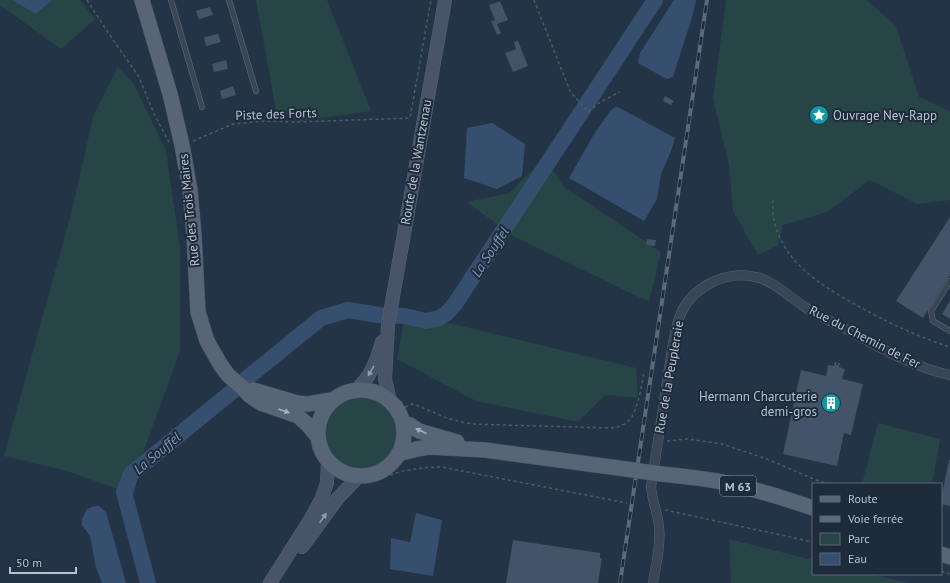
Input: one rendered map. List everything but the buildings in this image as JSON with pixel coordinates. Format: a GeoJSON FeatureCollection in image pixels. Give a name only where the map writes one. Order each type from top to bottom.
{"type":"FeatureCollection","features":[{"type":"Feature","properties":{"kind":"main road","name":"Rue des Trois Maires"},"geometry":{"type":"LineString","coordinates":[[142,0],[170,94],[182,145],[190,190],[198,312],[207,341],[220,364],[249,395],[263,404],[298,416],[317,436]]}},
{"type":"Feature","properties":{"kind":"main road","name":"Route de la Wantzenau"},"geometry":{"type":"LineString","coordinates":[[395,399],[385,379],[389,318],[445,0]]}},
{"type":"Feature","properties":{"kind":"main road","name":"Route de la Wantzenau"},"geometry":{"type":"LineString","coordinates":[[358,389],[370,374],[375,364],[389,318]]}},
{"type":"Feature","properties":{"kind":"main road","name":"Rue des Trois Maires"},"geometry":{"type":"LineString","coordinates":[[243,388],[297,403],[308,404],[332,400]]}},
{"type":"Feature","properties":{"kind":"main road"},"geometry":{"type":"LineString","coordinates":[[358,389],[370,390],[395,399],[398,411],[406,418],[402,444],[393,462],[381,470],[368,475],[359,476],[342,472],[328,461],[321,450],[317,436],[320,416],[332,400],[348,391],[358,389]]}},
{"type":"Feature","properties":{"kind":"main road","name":"M 63"},"geometry":{"type":"LineString","coordinates":[[406,418],[424,433],[485,450]]}},
{"type":"Feature","properties":{"kind":"main road","name":"M 63"},"geometry":{"type":"LineString","coordinates":[[398,454],[429,447],[485,450],[697,478],[746,488],[784,498],[812,508]]}},
{"type":"Feature","properties":{"kind":"main road"},"geometry":{"type":"LineString","coordinates":[[270,583],[321,500],[327,483],[328,461]]}},
{"type":"Feature","properties":{"kind":"main road"},"geometry":{"type":"LineString","coordinates":[[274,583],[338,498],[359,476]]}},
{"type":"Feature","properties":{"kind":"street","name":"Rue de la Peupleraie"},"geometry":{"type":"LineString","coordinates":[[653,583],[659,543],[659,532],[658,517],[651,487],[673,343],[678,321],[683,310],[689,300],[711,282],[722,278],[736,276],[748,276],[768,282],[803,306]]}},
{"type":"Feature","properties":{"kind":"street","name":"Rue du Chemin de Fer"},"geometry":{"type":"LineString","coordinates":[[803,306],[891,354],[916,365],[950,375]]}},
{"type":"Feature","properties":{"kind":"lane"},"geometry":{"type":"LineString","coordinates":[[171,0],[202,107]]}},
{"type":"Feature","properties":{"kind":"lane"},"geometry":{"type":"LineString","coordinates":[[229,0],[256,91]]}},
{"type":"Feature","properties":{"kind":"lane"},"geometry":{"type":"LineString","coordinates":[[950,281],[931,311],[933,321],[950,332]]}},
{"type":"Feature","properties":{"kind":"path"},"geometry":{"type":"LineString","coordinates":[[88,0],[106,31],[139,77],[155,116],[168,142],[174,145],[182,145]]}},
{"type":"Feature","properties":{"kind":"path","name":"Piste des Forts"},"geometry":{"type":"LineString","coordinates":[[182,145],[232,124],[263,121],[298,122],[410,118],[431,0]]}},
{"type":"Feature","properties":{"kind":"path"},"geometry":{"type":"LineString","coordinates":[[534,0],[570,91],[588,112],[600,102],[620,92]]}},
{"type":"Feature","properties":{"kind":"path"},"geometry":{"type":"LineString","coordinates":[[773,200],[773,216],[781,239],[795,260],[812,276],[840,296],[882,319],[921,337],[950,347]]}},
{"type":"Feature","properties":{"kind":"path"},"geometry":{"type":"LineString","coordinates":[[405,406],[412,404],[416,405],[449,419],[471,424],[618,427],[625,424],[631,418],[640,392],[644,371]]}},
{"type":"Feature","properties":{"kind":"path"},"geometry":{"type":"LineString","coordinates":[[395,399],[405,406]]}},
{"type":"Feature","properties":{"kind":"path"},"geometry":{"type":"LineString","coordinates":[[405,406],[406,418]]}},
{"type":"Feature","properties":{"kind":"path"},"geometry":{"type":"LineString","coordinates":[[657,443],[688,439],[722,444],[760,457],[826,483]]}},
{"type":"Feature","properties":{"kind":"path"},"geometry":{"type":"LineString","coordinates":[[390,475],[423,467],[442,467],[627,503]]}},
{"type":"Feature","properties":{"kind":"path"},"geometry":{"type":"LineString","coordinates":[[655,508],[812,542]]}},
{"type":"Feature","properties":{"kind":"green space"},"geometry":{"type":"Polygon","coordinates":[[[0,0],[80,0],[95,19],[61,49],[0,5],[0,0]]]}},
{"type":"Feature","properties":{"kind":"green space"},"geometry":{"type":"Polygon","coordinates":[[[256,0],[327,0],[371,111],[300,121],[276,110],[256,0]]]}},
{"type":"Feature","properties":{"kind":"green space"},"geometry":{"type":"Polygon","coordinates":[[[726,0],[867,0],[896,26],[919,97],[950,111],[950,200],[917,204],[870,180],[827,212],[783,225],[778,245],[758,255],[733,211],[729,165],[713,99],[726,0]]]}},
{"type":"Feature","properties":{"kind":"green space"},"geometry":{"type":"Polygon","coordinates":[[[118,67],[134,84],[166,151],[180,247],[180,351],[143,453],[134,495],[67,471],[4,456],[71,214],[93,117],[118,67]]]}},
{"type":"Feature","properties":{"kind":"green space"},"geometry":{"type":"Polygon","coordinates":[[[545,158],[564,187],[661,252],[649,302],[515,237],[466,202],[509,193],[545,158]]]}},
{"type":"Feature","properties":{"kind":"green space"},"geometry":{"type":"Polygon","coordinates":[[[404,322],[449,323],[636,368],[638,398],[605,395],[578,422],[476,401],[397,359],[404,322]]]}},
{"type":"Feature","properties":{"kind":"green space"},"geometry":{"type":"Polygon","coordinates":[[[361,393],[376,396],[388,405],[397,417],[400,432],[397,447],[388,459],[376,468],[361,471],[346,468],[334,459],[325,447],[322,432],[325,417],[334,405],[346,396],[361,393]]]}},
{"type":"Feature","properties":{"kind":"green space"},"geometry":{"type":"Polygon","coordinates":[[[878,423],[940,439],[932,483],[862,483],[878,423]]]}},
{"type":"Feature","properties":{"kind":"green space"},"geometry":{"type":"Polygon","coordinates":[[[729,539],[812,560],[812,575],[875,575],[907,583],[731,583],[729,539]]]}},
{"type":"Feature","properties":{"kind":"water"},"geometry":{"type":"Polygon","coordinates":[[[12,0],[52,0],[36,14],[12,0]]]}},
{"type":"Feature","properties":{"kind":"water"},"geometry":{"type":"Polygon","coordinates":[[[674,0],[696,0],[673,77],[667,79],[638,63],[640,53],[674,0]]]}},
{"type":"Feature","properties":{"kind":"water"},"geometry":{"type":"Polygon","coordinates":[[[616,106],[675,138],[661,174],[657,199],[644,221],[569,178],[593,136],[610,111],[616,106]]]}},
{"type":"Feature","properties":{"kind":"water"},"geometry":{"type":"Polygon","coordinates":[[[492,123],[525,144],[522,176],[497,189],[464,178],[467,128],[492,123]]]}},
{"type":"Feature","properties":{"kind":"water"},"geometry":{"type":"Polygon","coordinates":[[[94,506],[99,506],[106,512],[126,583],[102,583],[96,568],[90,536],[82,525],[82,519],[87,509],[94,506]]]}},
{"type":"Feature","properties":{"kind":"water"},"geometry":{"type":"Polygon","coordinates":[[[416,513],[442,520],[433,576],[390,569],[391,538],[410,542],[416,513]]]}},
{"type":"Feature","properties":{"kind":"waterway","name":"La Souffel"},"geometry":{"type":"LineString","coordinates":[[246,379],[321,318],[348,310],[379,315],[405,316],[426,321],[439,318],[447,313],[455,304],[655,0]]}},
{"type":"Feature","properties":{"kind":"waterway","name":"La Souffel"},"geometry":{"type":"LineString","coordinates":[[148,583],[124,492],[131,474],[234,390]]}},
{"type":"Feature","properties":{"kind":"railway"},"geometry":{"type":"LineString","coordinates":[[620,583],[707,0]]}},
{"type":"Feature","properties":{"kind":"place","name":"Ouvrage Ney-Rapp"},"geometry":{"type":"Point","coordinates":[819,115]}},
{"type":"Feature","properties":{"kind":"place","name":"Hermann Charcuterie demi-gros"},"geometry":{"type":"Point","coordinates":[831,403]}}]}
